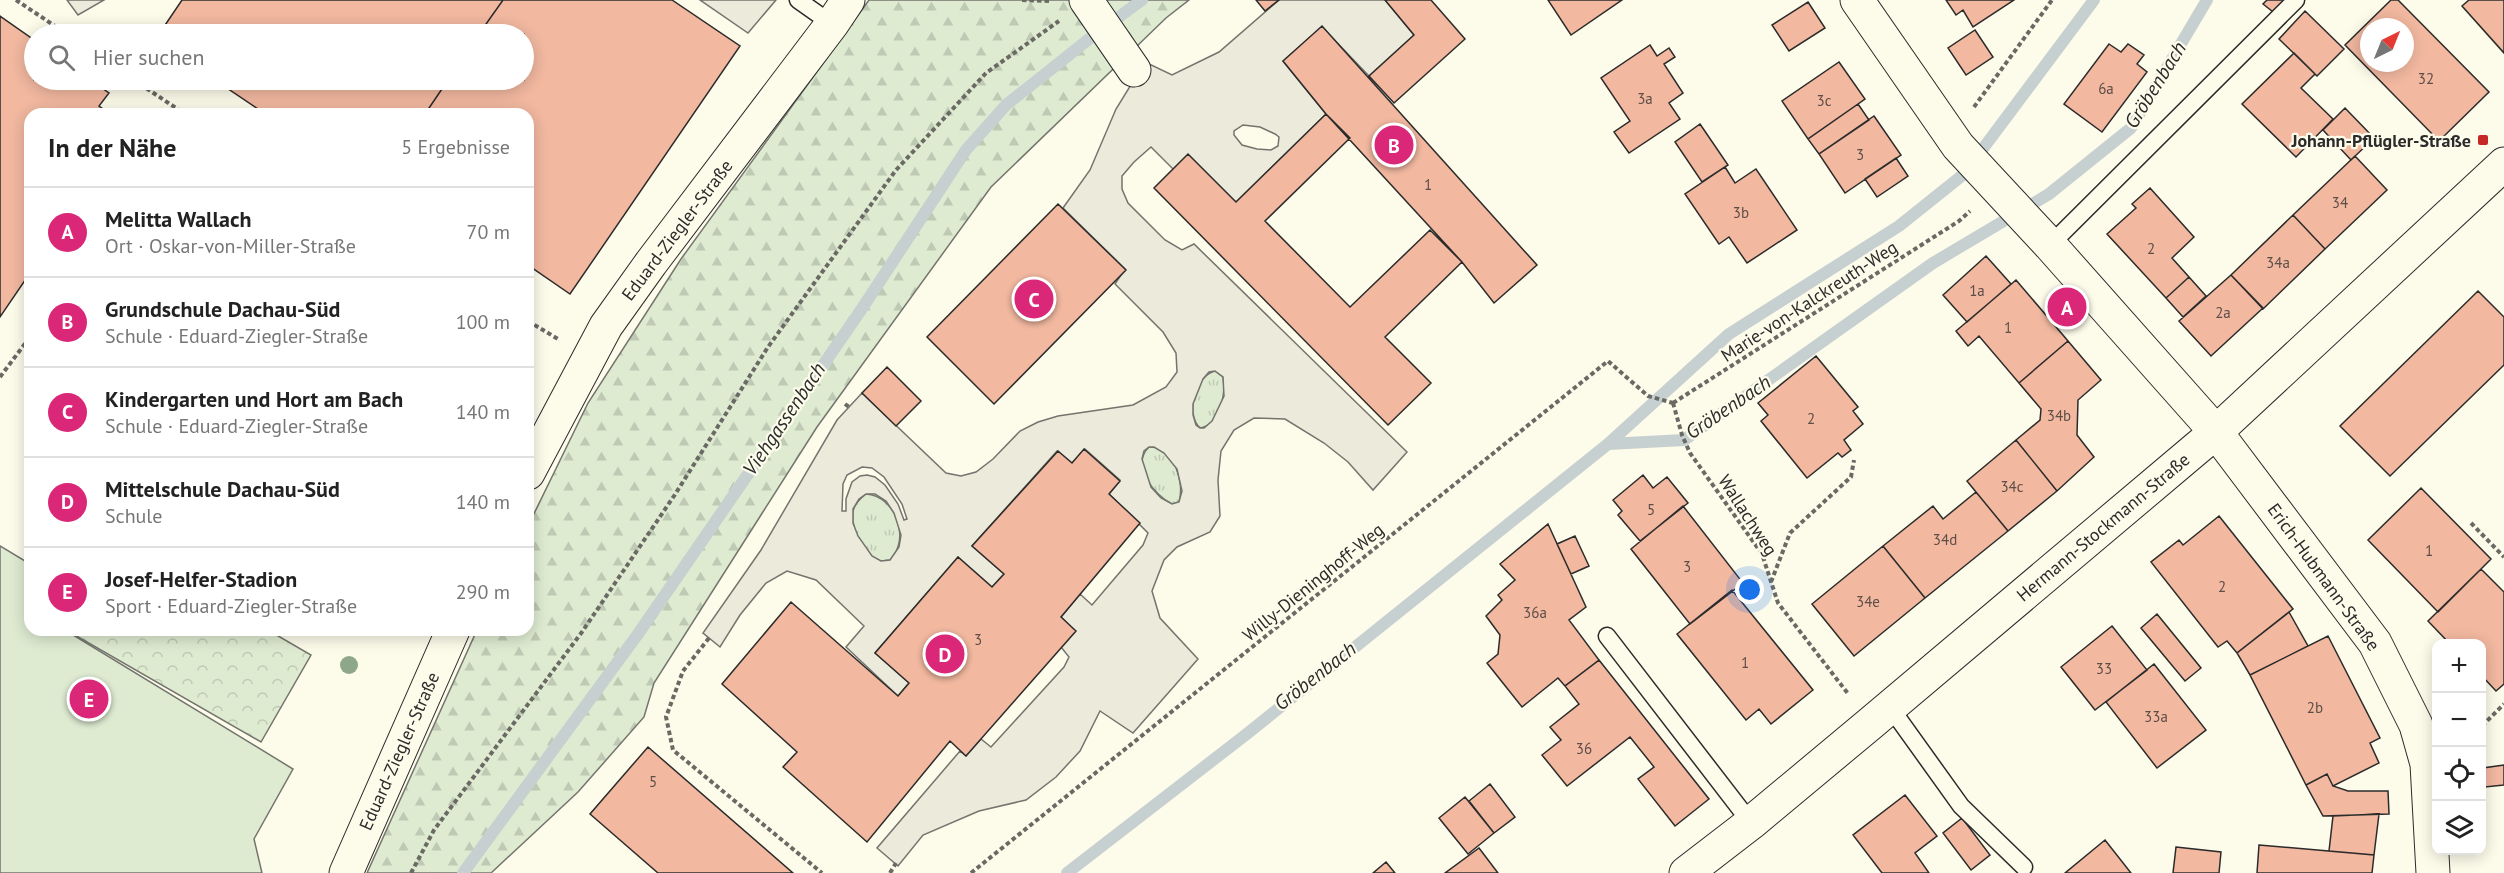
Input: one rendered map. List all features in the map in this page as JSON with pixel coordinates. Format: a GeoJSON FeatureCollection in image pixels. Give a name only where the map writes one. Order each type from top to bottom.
{"type":"FeatureCollection","features":[{"type":"Feature","properties":{"kind":"street","name":"Erich-Hubmann-Straße"},"geometry":{"type":"LineString","coordinates":[[1857,0],[1955,142],[2216,432],[2375,643],[2416,725],[2427,764],[2433,873]]}},
{"type":"Feature","properties":{"kind":"street"},"geometry":{"type":"LineString","coordinates":[[1090,6],[1134,70]]}},
{"type":"Feature","properties":{"kind":"street","name":"Eduard-Ziegler-Straße"},"geometry":{"type":"LineString","coordinates":[[534,462],[606,326],[840,12]]}},
{"type":"Feature","properties":{"kind":"street","name":"Hermann-Stockmann-Straße"},"geometry":{"type":"LineString","coordinates":[[1686,873],[1716,861],[1751,823],[2216,432],[2504,164]]}},
{"type":"Feature","properties":{"kind":"street","name":"Eduard-Ziegler-Straße"},"geometry":{"type":"LineString","coordinates":[[346,873],[450,636]]}},
{"type":"Feature","properties":{"kind":"lane"},"geometry":{"type":"LineString","coordinates":[[798,0],[840,12]]}},
{"type":"Feature","properties":{"kind":"lane"},"geometry":{"type":"LineString","coordinates":[[2045,240],[2296,0]]}},
{"type":"Feature","properties":{"kind":"lane"},"geometry":{"type":"LineString","coordinates":[[1607,636],[1751,823]]}},
{"type":"Feature","properties":{"kind":"lane"},"geometry":{"type":"LineString","coordinates":[[1880,715],[1961,806],[2024,867]]}},
{"type":"Feature","properties":{"kind":"path"},"geometry":{"type":"LineString","coordinates":[[16,0],[52,24]]}},
{"type":"Feature","properties":{"kind":"path"},"geometry":{"type":"LineString","coordinates":[[1955,142],[2052,0]]}},
{"type":"Feature","properties":{"kind":"path"},"geometry":{"type":"LineString","coordinates":[[411,873],[434,830],[582,632],[674,496],[768,347],[896,170],[986,73],[1090,6]]}},
{"type":"Feature","properties":{"kind":"path"},"geometry":{"type":"LineString","coordinates":[[149,90],[176,108]]}},
{"type":"Feature","properties":{"kind":"path","name":"Marie-von-Kalckreuth-Weg"},"geometry":{"type":"LineString","coordinates":[[1674,403],[1959,221]]}},
{"type":"Feature","properties":{"kind":"path"},"geometry":{"type":"LineString","coordinates":[[0,377],[24,345]]}},
{"type":"Feature","properties":{"kind":"path","name":"Willy-Dieninghoff-Weg"},"geometry":{"type":"LineString","coordinates":[[971,873],[1608,361],[1648,396],[1674,403]]}},
{"type":"Feature","properties":{"kind":"path","name":"Wallachweg"},"geometry":{"type":"LineString","coordinates":[[1674,403],[1682,435],[1690,453],[1762,554],[1778,603],[1880,715]]}},
{"type":"Feature","properties":{"kind":"path"},"geometry":{"type":"LineString","coordinates":[[1771,582],[1790,533],[1813,509],[1851,477],[1854,460]]}},
{"type":"Feature","properties":{"kind":"path"},"geometry":{"type":"LineString","coordinates":[[2471,523],[2504,557]]}},
{"type":"Feature","properties":{"kind":"path"},"geometry":{"type":"LineString","coordinates":[[709,638],[683,671],[666,717],[674,750],[822,873]]}},
{"type":"Feature","properties":{"kind":"path"},"geometry":{"type":"LineString","coordinates":[[2486,721],[2504,704]]}},
{"type":"Feature","properties":{"kind":"path"},"geometry":{"type":"LineString","coordinates":[[890,873],[896,863]]}},
{"type":"Feature","properties":{"kind":"green space"},"geometry":{"type":"Polygon","coordinates":[[[869,0],[1189,0],[1166,18],[991,187],[817,427],[654,683],[644,717],[578,792],[491,873],[367,873],[474,636],[534,636],[534,514],[588,403],[681,259],[869,0]]]}},
{"type":"Feature","properties":{"kind":"green space"},"geometry":{"type":"Polygon","coordinates":[[[1215,371],[1223,377],[1224,384],[1220,408],[1207,426],[1200,428],[1193,414],[1194,396],[1202,380],[1215,371]]]}},
{"type":"Feature","properties":{"kind":"green space"},"geometry":{"type":"Polygon","coordinates":[[[1149,447],[1165,452],[1176,467],[1180,485],[1179,502],[1172,504],[1165,500],[1147,479],[1142,462],[1149,447]]]}},
{"type":"Feature","properties":{"kind":"green space"},"geometry":{"type":"Polygon","coordinates":[[[866,494],[885,502],[897,520],[900,530],[899,541],[890,560],[880,561],[874,558],[863,547],[855,531],[854,508],[866,494]]]}},
{"type":"Feature","properties":{"kind":"green space"},"geometry":{"type":"Polygon","coordinates":[[[0,546],[24,560],[24,636],[75,636],[293,769],[254,839],[262,873],[0,873],[0,546]]]}},
{"type":"Feature","properties":{"kind":"green space"},"geometry":{"type":"Polygon","coordinates":[[[76,636],[278,636],[311,655],[261,742],[76,636]]]}},
{"type":"Feature","properties":{"kind":"shaded area"},"geometry":{"type":"Polygon","coordinates":[[[67,0],[104,0],[78,15],[67,0]]]}},
{"type":"Feature","properties":{"kind":"shaded area"},"geometry":{"type":"Polygon","coordinates":[[[700,0],[776,0],[748,33],[700,0]]]}},
{"type":"Feature","properties":{"kind":"shaded area"},"geometry":{"type":"Polygon","coordinates":[[[1279,0],[1385,0],[1414,35],[1369,76],[1322,27],[1283,61],[1326,114],[1236,202],[1173,169],[1151,147],[1122,176],[1122,189],[1128,203],[1165,240],[1182,250],[1194,244],[1407,452],[1373,490],[1348,462],[1324,443],[1285,419],[1254,418],[1234,430],[1221,451],[1218,480],[1220,516],[1210,532],[1177,547],[1164,560],[1152,591],[1160,618],[1198,659],[1133,733],[1100,711],[1080,751],[1056,777],[1026,800],[979,811],[923,835],[898,866],[877,848],[960,751],[966,756],[981,739],[991,747],[1064,667],[1069,657],[1061,647],[1075,631],[1061,617],[1080,594],[1092,605],[1143,545],[1148,533],[1109,494],[1120,480],[1085,449],[1072,463],[1057,451],[972,546],[1004,574],[992,587],[958,557],[875,653],[909,683],[898,696],[846,647],[864,626],[816,580],[787,571],[766,583],[740,615],[720,647],[703,633],[761,550],[837,420],[862,393],[946,473],[961,476],[976,472],[993,459],[1020,431],[1038,422],[1058,416],[1133,405],[1166,387],[1177,372],[1176,353],[1163,332],[1115,284],[1125,269],[1063,208],[1090,170],[1116,109],[1145,62],[1172,75],[1219,52],[1279,0]],[[1243,125],[1234,131],[1234,135],[1242,145],[1271,150],[1278,146],[1279,137],[1260,127],[1243,125]],[[1215,371],[1209,372],[1203,379],[1193,404],[1193,415],[1196,425],[1200,428],[1204,428],[1212,421],[1224,396],[1223,377],[1215,371]],[[1149,447],[1144,451],[1142,459],[1151,487],[1161,498],[1172,504],[1179,502],[1182,491],[1177,469],[1164,453],[1154,447],[1149,447]],[[862,467],[847,475],[843,484],[842,511],[846,511],[846,499],[852,482],[860,476],[867,475],[875,477],[885,485],[898,504],[904,520],[907,519],[902,504],[884,477],[872,468],[862,467]],[[866,494],[859,499],[853,509],[853,523],[858,536],[872,556],[881,561],[890,560],[899,547],[901,535],[894,513],[886,501],[875,494],[866,494]]]}},
{"type":"Feature","properties":{"kind":"building"},"geometry":{"type":"Polygon","coordinates":[[[182,0],[503,0],[486,24],[166,24],[182,0]]]}},
{"type":"Feature","properties":{"kind":"building"},"geometry":{"type":"Polygon","coordinates":[[[503,0],[672,0],[740,46],[570,294],[534,269],[534,108],[429,108],[441,90],[534,90],[534,24],[486,24],[503,0]]]}},
{"type":"Feature","properties":{"kind":"building"},"geometry":{"type":"Polygon","coordinates":[[[1256,0],[1279,0],[1265,11],[1256,0]]]}},
{"type":"Feature","properties":{"kind":"building"},"geometry":{"type":"Polygon","coordinates":[[[1385,0],[1431,0],[1465,39],[1394,103],[1369,76],[1414,35],[1385,0]]]}},
{"type":"Feature","properties":{"kind":"building"},"geometry":{"type":"Polygon","coordinates":[[[1548,0],[1622,0],[1571,35],[1548,0]]]}},
{"type":"Feature","properties":{"kind":"building"},"geometry":{"type":"Polygon","coordinates":[[[1946,0],[2014,0],[1973,27],[1963,10],[1956,15],[1946,0]]]}},
{"type":"Feature","properties":{"kind":"building"},"geometry":{"type":"Polygon","coordinates":[[[2267,0],[2289,0],[2277,15],[2263,4],[2267,0]]]}},
{"type":"Feature","properties":{"kind":"building"},"geometry":{"type":"Polygon","coordinates":[[[2391,0],[2398,0],[2489,92],[2439,141],[2371,72],[2414,72],[2414,18],[2373,18],[2391,0]]]}},
{"type":"Feature","properties":{"kind":"building"},"geometry":{"type":"Polygon","coordinates":[[[2469,0],[2504,0],[2504,53],[2462,6],[2469,0]]]}},
{"type":"Feature","properties":{"kind":"building"},"geometry":{"type":"Polygon","coordinates":[[[1808,2],[1825,28],[1789,51],[1772,25],[1808,2]]]}},
{"type":"Feature","properties":{"kind":"building"},"geometry":{"type":"Polygon","coordinates":[[[2305,11],[2344,49],[2317,76],[2279,39],[2305,11]]]}},
{"type":"Feature","properties":{"kind":"building"},"geometry":{"type":"Polygon","coordinates":[[[0,16],[24,33],[24,90],[105,90],[109,93],[99,106],[102,108],[24,108],[24,282],[0,317],[0,16]]]}},
{"type":"Feature","properties":{"kind":"building"},"geometry":{"type":"Polygon","coordinates":[[[1322,26],[1537,265],[1494,303],[1462,262],[1326,114],[1283,61],[1322,26]]]}},
{"type":"Feature","properties":{"kind":"building"},"geometry":{"type":"Polygon","coordinates":[[[1975,30],[1993,57],[1966,75],[1948,48],[1975,30]]]}},
{"type":"Feature","properties":{"kind":"building"},"geometry":{"type":"Polygon","coordinates":[[[2360,30],[2360,60],[2345,45],[2360,30]]]}},
{"type":"Feature","properties":{"kind":"building"},"geometry":{"type":"Polygon","coordinates":[[[2109,44],[2121,52],[2128,44],[2144,55],[2137,64],[2147,72],[2102,132],[2064,104],[2109,44]]]}},
{"type":"Feature","properties":{"kind":"building"},"geometry":{"type":"Polygon","coordinates":[[[1650,45],[1657,56],[1669,48],[1675,57],[1664,64],[1683,93],[1669,103],[1680,119],[1629,153],[1614,132],[1630,121],[1601,78],[1650,45]]]}},
{"type":"Feature","properties":{"kind":"building"},"geometry":{"type":"Polygon","coordinates":[[[2294,53],[2315,74],[2301,88],[2333,119],[2296,157],[2242,104],[2294,53]]]}},
{"type":"Feature","properties":{"kind":"building"},"geometry":{"type":"Polygon","coordinates":[[[1839,62],[1865,99],[1808,139],[1782,101],[1839,62]]]}},
{"type":"Feature","properties":{"kind":"building"},"geometry":{"type":"Polygon","coordinates":[[[230,90],[441,90],[429,108],[257,108],[230,90]]]}},
{"type":"Feature","properties":{"kind":"building"},"geometry":{"type":"Polygon","coordinates":[[[1858,104],[1869,120],[1819,154],[1808,139],[1858,104]]]}},
{"type":"Feature","properties":{"kind":"building"},"geometry":{"type":"Polygon","coordinates":[[[2345,108],[2374,138],[2351,160],[2323,130],[2345,108]]]}},
{"type":"Feature","properties":{"kind":"building"},"geometry":{"type":"Polygon","coordinates":[[[1326,114],[1350,138],[1265,221],[1350,307],[1430,230],[1462,262],[1385,337],[1431,383],[1388,425],[1154,188],[1188,154],[1236,202],[1326,114]]]}},
{"type":"Feature","properties":{"kind":"building"},"geometry":{"type":"Polygon","coordinates":[[[1874,116],[1901,155],[1845,193],[1819,154],[1874,116]]]}},
{"type":"Feature","properties":{"kind":"building"},"geometry":{"type":"Polygon","coordinates":[[[1700,124],[1728,165],[1702,182],[1675,142],[1700,124]]]}},
{"type":"Feature","properties":{"kind":"building"},"geometry":{"type":"Polygon","coordinates":[[[2355,156],[2387,190],[2325,249],[2293,215],[2355,156]]]}},
{"type":"Feature","properties":{"kind":"building"},"geometry":{"type":"Polygon","coordinates":[[[1896,158],[1908,176],[1877,197],[1865,179],[1896,158]]]}},
{"type":"Feature","properties":{"kind":"building"},"geometry":{"type":"Polygon","coordinates":[[[1725,167],[1735,183],[1756,169],[1797,230],[1747,263],[1729,237],[1719,244],[1685,194],[1725,167]]]}},
{"type":"Feature","properties":{"kind":"building"},"geometry":{"type":"Polygon","coordinates":[[[2150,188],[2194,237],[2172,258],[2189,277],[2166,298],[2107,234],[2136,208],[2132,204],[2150,188]]]}},
{"type":"Feature","properties":{"kind":"building"},"geometry":{"type":"Polygon","coordinates":[[[1058,204],[1126,270],[994,404],[927,337],[1058,204]]]}},
{"type":"Feature","properties":{"kind":"building"},"geometry":{"type":"Polygon","coordinates":[[[2293,215],[2325,249],[2263,309],[2231,275],[2293,215]]]}},
{"type":"Feature","properties":{"kind":"building"},"geometry":{"type":"Polygon","coordinates":[[[1986,256],[2011,284],[1967,322],[1943,295],[1986,256]]]}},
{"type":"Feature","properties":{"kind":"building"},"geometry":{"type":"Polygon","coordinates":[[[2231,275],[2263,308],[2211,356],[2179,321],[2231,275]]]}},
{"type":"Feature","properties":{"kind":"building"},"geometry":{"type":"Polygon","coordinates":[[[2189,277],[2206,296],[2183,317],[2166,298],[2189,277]]]}},
{"type":"Feature","properties":{"kind":"building"},"geometry":{"type":"Polygon","coordinates":[[[2016,280],[2068,341],[2019,383],[1979,336],[1968,346],[1956,331],[2016,280]]]}},
{"type":"Feature","properties":{"kind":"building"},"geometry":{"type":"Polygon","coordinates":[[[2478,291],[2504,317],[2504,365],[2390,476],[2340,426],[2478,291]]]}},
{"type":"Feature","properties":{"kind":"building"},"geometry":{"type":"Polygon","coordinates":[[[2068,341],[2101,380],[2078,400],[2077,435],[2094,457],[2057,491],[2016,440],[2040,420],[2041,409],[2019,383],[2068,341]]]}},
{"type":"Feature","properties":{"kind":"building"},"geometry":{"type":"Polygon","coordinates":[[[1816,356],[1858,407],[1853,411],[1863,424],[1844,440],[1851,450],[1842,457],[1838,453],[1807,478],[1761,421],[1768,415],[1758,403],[1816,356]]]}},
{"type":"Feature","properties":{"kind":"building"},"geometry":{"type":"Polygon","coordinates":[[[887,367],[921,401],[896,426],[862,393],[887,367]]]}},
{"type":"Feature","properties":{"kind":"building"},"geometry":{"type":"Polygon","coordinates":[[[2016,440],[2057,491],[2008,531],[1967,481],[2016,440]]]}},
{"type":"Feature","properties":{"kind":"building"},"geometry":{"type":"Polygon","coordinates":[[[1084,449],[1120,481],[1109,494],[1140,523],[1061,617],[1076,631],[966,756],[950,741],[867,842],[783,767],[797,752],[722,684],[791,602],[898,696],[909,683],[875,653],[958,557],[992,587],[1004,574],[972,546],[1058,451],[1072,463],[1084,449]]]}},
{"type":"Feature","properties":{"kind":"building"},"geometry":{"type":"Polygon","coordinates":[[[1643,475],[1653,488],[1667,477],[1688,503],[1640,541],[1618,515],[1622,511],[1613,500],[1643,475]]]}},
{"type":"Feature","properties":{"kind":"building"},"geometry":{"type":"Polygon","coordinates":[[[2421,488],[2491,559],[2438,612],[2368,540],[2421,488]]]}},
{"type":"Feature","properties":{"kind":"building"},"geometry":{"type":"Polygon","coordinates":[[[1976,492],[2008,531],[1925,598],[1883,546],[1933,506],[1943,519],[1976,492]]]}},
{"type":"Feature","properties":{"kind":"building"},"geometry":{"type":"Polygon","coordinates":[[[1683,506],[1743,583],[1690,624],[1631,549],[1683,506]]]}},
{"type":"Feature","properties":{"kind":"building"},"geometry":{"type":"Polygon","coordinates":[[[2219,516],[2293,609],[2237,653],[2227,641],[2218,647],[2151,562],[2179,540],[2183,545],[2219,516]]]}},
{"type":"Feature","properties":{"kind":"building"},"geometry":{"type":"Polygon","coordinates":[[[1548,524],[1586,607],[1569,620],[1599,660],[1565,686],[1558,678],[1522,707],[1487,663],[1498,654],[1500,635],[1486,616],[1502,600],[1498,595],[1515,580],[1500,564],[1548,524]]]}},
{"type":"Feature","properties":{"kind":"building"},"geometry":{"type":"Polygon","coordinates":[[[1575,536],[1589,566],[1571,574],[1557,544],[1575,536]]]}},
{"type":"Feature","properties":{"kind":"building"},"geometry":{"type":"Polygon","coordinates":[[[1883,546],[1925,598],[1854,656],[1812,604],[1883,546]]]}},
{"type":"Feature","properties":{"kind":"building"},"geometry":{"type":"Polygon","coordinates":[[[2481,569],[2504,592],[2504,684],[2496,691],[2486,680],[2486,639],[2445,639],[2428,621],[2481,569]]]}},
{"type":"Feature","properties":{"kind":"building"},"geometry":{"type":"Polygon","coordinates":[[[1732,590],[1813,690],[1771,724],[1759,709],[1746,720],[1677,634],[1732,590]]]}},
{"type":"Feature","properties":{"kind":"building"},"geometry":{"type":"Polygon","coordinates":[[[2289,612],[2308,646],[2250,675],[2237,653],[2289,612]]]}},
{"type":"Feature","properties":{"kind":"building"},"geometry":{"type":"Polygon","coordinates":[[[2157,614],[2201,668],[2185,681],[2141,628],[2157,614]]]}},
{"type":"Feature","properties":{"kind":"building"},"geometry":{"type":"Polygon","coordinates":[[[2112,626],[2147,670],[2095,710],[2061,667],[2112,626]]]}},
{"type":"Feature","properties":{"kind":"building"},"geometry":{"type":"Polygon","coordinates":[[[2328,636],[2380,738],[2370,743],[2379,763],[2333,786],[2327,774],[2306,785],[2250,675],[2328,636]]]}},
{"type":"Feature","properties":{"kind":"building"},"geometry":{"type":"Polygon","coordinates":[[[1599,660],[1709,799],[1675,826],[1638,779],[1654,767],[1630,737],[1567,786],[1542,755],[1561,740],[1550,727],[1579,704],[1565,686],[1599,660]]]}},
{"type":"Feature","properties":{"kind":"building"},"geometry":{"type":"Polygon","coordinates":[[[2154,664],[2206,730],[2157,768],[2106,702],[2154,664]]]}},
{"type":"Feature","properties":{"kind":"building"},"geometry":{"type":"Polygon","coordinates":[[[648,747],[793,873],[658,873],[590,814],[648,747]]]}},
{"type":"Feature","properties":{"kind":"building"},"geometry":{"type":"Polygon","coordinates":[[[2504,765],[2504,785],[2486,787],[2486,768],[2504,765]]]}},
{"type":"Feature","properties":{"kind":"building"},"geometry":{"type":"Polygon","coordinates":[[[2327,774],[2333,786],[2348,791],[2388,791],[2389,814],[2323,816],[2306,785],[2327,774]]]}},
{"type":"Feature","properties":{"kind":"building"},"geometry":{"type":"Polygon","coordinates":[[[1490,784],[1515,817],[1494,833],[1469,801],[1490,784]]]}},
{"type":"Feature","properties":{"kind":"building"},"geometry":{"type":"Polygon","coordinates":[[[1905,795],[1937,836],[1915,853],[1929,873],[1882,873],[1853,835],[1905,795]]]}},
{"type":"Feature","properties":{"kind":"building"},"geometry":{"type":"Polygon","coordinates":[[[1465,797],[1494,833],[1468,854],[1439,818],[1465,797]]]}},
{"type":"Feature","properties":{"kind":"building"},"geometry":{"type":"Polygon","coordinates":[[[2379,814],[2374,855],[2329,851],[2333,816],[2379,814]]]}},
{"type":"Feature","properties":{"kind":"building"},"geometry":{"type":"Polygon","coordinates":[[[1962,818],[1990,855],[1971,870],[1943,833],[1962,818]]]}},
{"type":"Feature","properties":{"kind":"building"},"geometry":{"type":"Polygon","coordinates":[[[2105,840],[2131,873],[2065,873],[2105,840]]]}},
{"type":"Feature","properties":{"kind":"building"},"geometry":{"type":"Polygon","coordinates":[[[2259,845],[2374,855],[2372,873],[2257,873],[2259,845]]]}},
{"type":"Feature","properties":{"kind":"building"},"geometry":{"type":"Polygon","coordinates":[[[2176,847],[2221,852],[2219,873],[2173,873],[2176,847]]]}},
{"type":"Feature","properties":{"kind":"building"},"geometry":{"type":"Polygon","coordinates":[[[1479,848],[1498,873],[1445,873],[1479,848]]]}},
{"type":"Feature","properties":{"kind":"building"},"geometry":{"type":"Polygon","coordinates":[[[1386,862],[1395,873],[1373,873],[1386,862]]]}},
{"type":"Feature","properties":{"kind":"waterway","name":"Viehgassenbach"},"geometry":{"type":"LineString","coordinates":[[463,873],[638,634],[863,307],[966,150],[1006,105],[1142,0]]}},
{"type":"Feature","properties":{"kind":"waterway"},"geometry":{"type":"LineString","coordinates":[[1608,444],[1729,334],[1899,226],[1964,174],[2094,0]]}},
{"type":"Feature","properties":{"kind":"waterway","name":"Gröbenbach"},"geometry":{"type":"LineString","coordinates":[[1067,873],[1248,733],[1608,444],[1684,440],[1933,263],[2049,194],[2131,128],[2207,0]]}},
{"type":"Feature","properties":{"kind":"place","name":"Johann-Pflügler-Straße"},"geometry":{"type":"Point","coordinates":[2483,140]}},
{"type":"Feature","properties":{"kind":"place","name":"Grundschule Dachau-Süd"},"geometry":{"type":"Point","coordinates":[1394,145]}},
{"type":"Feature","properties":{"kind":"place","name":"Kindergarten und Hort am Bach"},"geometry":{"type":"Point","coordinates":[1034,299]}},
{"type":"Feature","properties":{"kind":"place","name":"Melitta Wallach"},"geometry":{"type":"Point","coordinates":[2067,307]}},
{"type":"Feature","properties":{"kind":"place","name":"Mittelschule Dachau-Süd"},"geometry":{"type":"Point","coordinates":[945,654]}},
{"type":"Feature","properties":{"kind":"place","name":"Josef-Helfer-Stadion"},"geometry":{"type":"Point","coordinates":[89,699]}}]}
